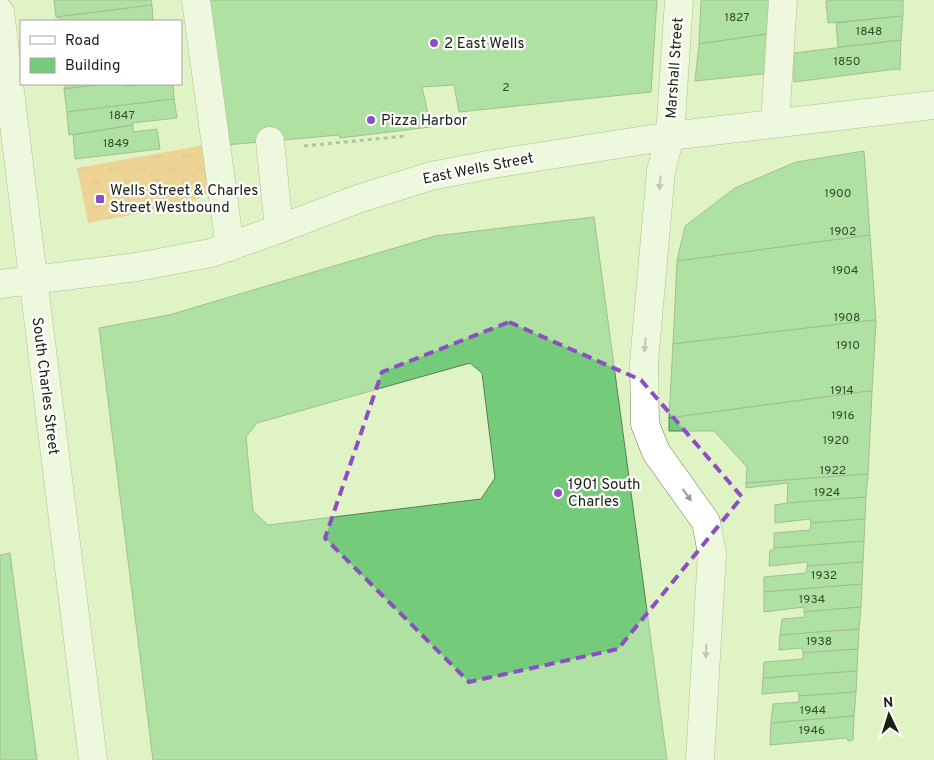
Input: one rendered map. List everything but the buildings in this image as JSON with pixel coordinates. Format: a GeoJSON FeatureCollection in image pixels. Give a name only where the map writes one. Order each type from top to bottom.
{"type":"FeatureCollection","features":[{"type":"Feature","properties":{"kind":"street"},"geometry":{"type":"LineString","coordinates":[[196,0],[230,247]]}},
{"type":"Feature","properties":{"kind":"street","name":"Marshall Street"},"geometry":{"type":"LineString","coordinates":[[678,0],[670,136],[661,171],[644,362],[645,424],[656,452],[706,522],[712,553],[700,760]]}},
{"type":"Feature","properties":{"kind":"street"},"geometry":{"type":"LineString","coordinates":[[775,123],[783,0]]}},
{"type":"Feature","properties":{"kind":"street","name":"South Charles Street"},"geometry":{"type":"LineString","coordinates":[[0,12],[93,760]]}},
{"type":"Feature","properties":{"kind":"street","name":"East Wells Street"},"geometry":{"type":"LineString","coordinates":[[0,284],[137,267],[211,253],[358,199],[431,176],[493,164],[670,136],[934,105]]}},
{"type":"Feature","properties":{"kind":"street"},"geometry":{"type":"LineString","coordinates":[[270,141],[279,229]]}},
{"type":"Feature","properties":{"kind":"path"},"geometry":{"type":"LineString","coordinates":[[303,146],[406,136]]}},
{"type":"Feature","properties":{"kind":"highlighted area"},"geometry":{"type":"Polygon","coordinates":[[[509,322],[641,380],[742,497],[618,649],[469,682],[325,538],[382,372],[509,322]]]}},
{"type":"Feature","properties":{"kind":"green space"},"geometry":{"type":"Polygon","coordinates":[[[205,145],[211,192],[185,205],[88,223],[77,168],[205,145]]]}},
{"type":"Feature","properties":{"kind":"place","name":"2 East Wells"},"geometry":{"type":"Point","coordinates":[434,43]}},
{"type":"Feature","properties":{"kind":"place","name":"Pizza Harbor"},"geometry":{"type":"Point","coordinates":[371,120]}},
{"type":"Feature","properties":{"kind":"place","name":"Wells Street & Charles Street Westbound"},"geometry":{"type":"Point","coordinates":[100,199]}},
{"type":"Feature","properties":{"kind":"place","name":"1901 South Charles"},"geometry":{"type":"Point","coordinates":[558,493]}}]}
